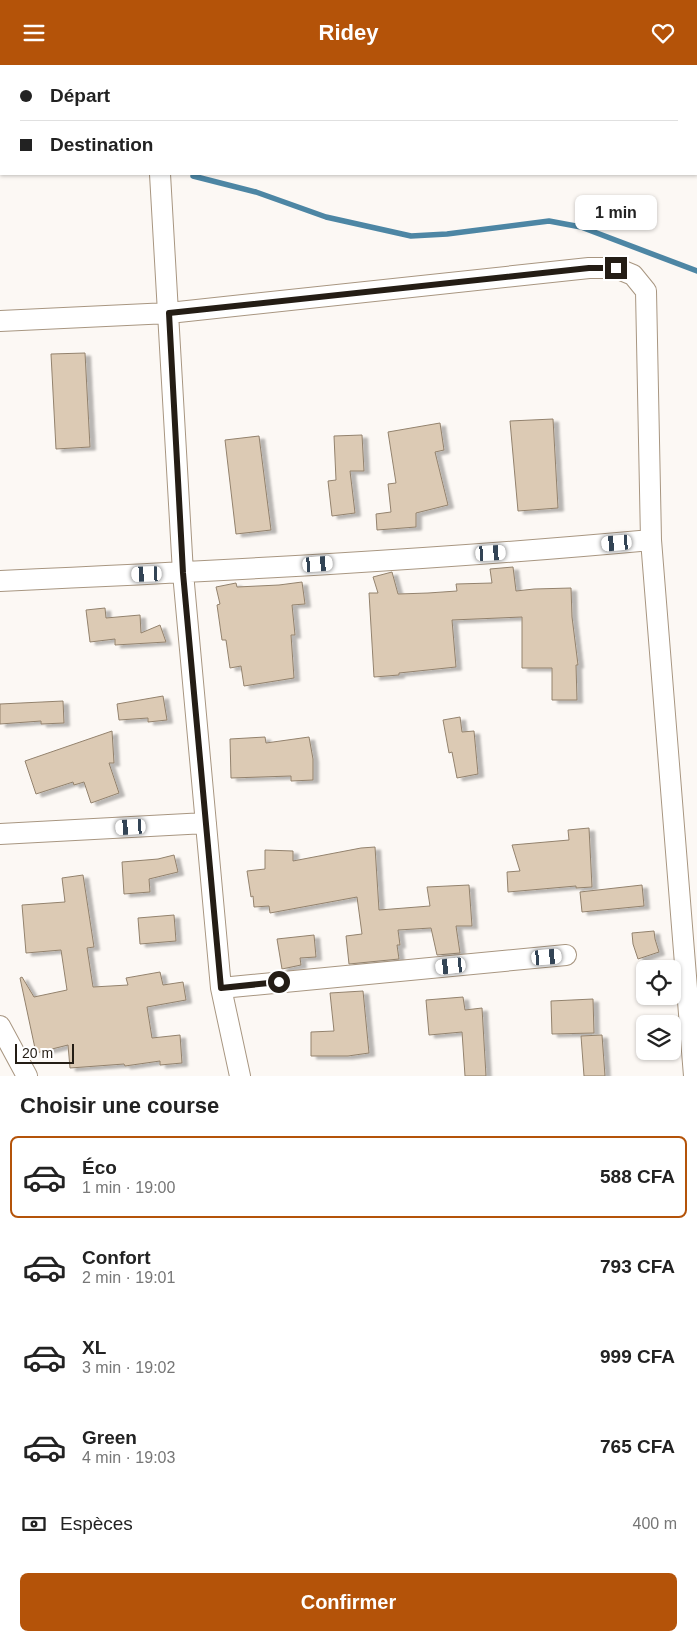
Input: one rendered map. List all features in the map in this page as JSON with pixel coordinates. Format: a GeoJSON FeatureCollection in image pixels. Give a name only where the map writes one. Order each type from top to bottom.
{"type":"FeatureCollection","features":[{"type":"Feature","properties":{"kind":"street"},"geometry":{"type":"LineString","coordinates":[[160,175],[183,573],[221,988],[240,1076]]}},
{"type":"Feature","properties":{"kind":"street"},"geometry":{"type":"LineString","coordinates":[[0,321],[169,313],[589,268],[616,268],[633,275],[646,291],[651,539],[694,1076]]}},
{"type":"Feature","properties":{"kind":"street"},"geometry":{"type":"LineString","coordinates":[[0,581],[183,573],[548,549],[651,539]]}},
{"type":"Feature","properties":{"kind":"street"},"geometry":{"type":"LineString","coordinates":[[0,834],[206,823]]}},
{"type":"Feature","properties":{"kind":"street"},"geometry":{"type":"LineString","coordinates":[[221,988],[566,955]]}},
{"type":"Feature","properties":{"kind":"street"},"geometry":{"type":"LineString","coordinates":[[0,1027],[27,1076]]}},
{"type":"Feature","properties":{"kind":"building"},"geometry":{"type":"Polygon","coordinates":[[[85,353],[90,447],[56,449],[51,354],[85,353]]]}},
{"type":"Feature","properties":{"kind":"building"},"geometry":{"type":"Polygon","coordinates":[[[553,419],[558,508],[518,511],[510,421],[553,419]]]}},
{"type":"Feature","properties":{"kind":"building"},"geometry":{"type":"Polygon","coordinates":[[[440,423],[444,450],[435,452],[448,505],[416,513],[416,527],[377,530],[376,514],[391,512],[388,484],[396,483],[388,432],[440,423]]]}},
{"type":"Feature","properties":{"kind":"building"},"geometry":{"type":"Polygon","coordinates":[[[362,435],[364,471],[350,471],[355,513],[332,516],[328,481],[336,480],[334,436],[362,435]]]}},
{"type":"Feature","properties":{"kind":"building"},"geometry":{"type":"Polygon","coordinates":[[[259,436],[271,530],[236,534],[225,440],[259,436]]]}},
{"type":"Feature","properties":{"kind":"building"},"geometry":{"type":"Polygon","coordinates":[[[513,567],[516,591],[571,588],[572,617],[578,665],[576,665],[577,700],[552,700],[552,668],[522,668],[522,617],[452,620],[456,667],[374,677],[369,593],[378,593],[373,577],[392,572],[398,594],[457,591],[456,584],[492,583],[490,569],[513,567]]]}},
{"type":"Feature","properties":{"kind":"building"},"geometry":{"type":"Polygon","coordinates":[[[302,582],[305,604],[292,605],[295,635],[291,635],[294,678],[244,686],[241,666],[230,668],[226,640],[222,640],[217,605],[220,604],[216,587],[236,583],[237,587],[302,582]]]}},
{"type":"Feature","properties":{"kind":"building"},"geometry":{"type":"Polygon","coordinates":[[[105,608],[106,618],[140,615],[141,633],[160,625],[166,642],[115,645],[115,639],[90,642],[86,610],[105,608]]]}},
{"type":"Feature","properties":{"kind":"building"},"geometry":{"type":"Polygon","coordinates":[[[163,696],[167,720],[148,722],[148,718],[119,720],[117,704],[163,696]]]}},
{"type":"Feature","properties":{"kind":"building"},"geometry":{"type":"Polygon","coordinates":[[[63,701],[64,723],[41,724],[41,721],[0,724],[0,704],[63,701]]]}},
{"type":"Feature","properties":{"kind":"building"},"geometry":{"type":"Polygon","coordinates":[[[460,717],[462,732],[474,731],[478,774],[457,778],[452,752],[449,753],[443,720],[460,717]]]}},
{"type":"Feature","properties":{"kind":"building"},"geometry":{"type":"Polygon","coordinates":[[[112,731],[114,763],[109,763],[119,793],[91,803],[84,782],[74,785],[73,782],[36,794],[25,761],[112,731]]]}},
{"type":"Feature","properties":{"kind":"building"},"geometry":{"type":"Polygon","coordinates":[[[265,737],[266,743],[309,737],[313,759],[313,780],[291,781],[291,776],[231,778],[230,739],[265,737]]]}},
{"type":"Feature","properties":{"kind":"building"},"geometry":{"type":"Polygon","coordinates":[[[589,828],[592,887],[576,888],[576,886],[508,892],[507,872],[520,871],[512,845],[569,840],[568,830],[589,828]]]}},
{"type":"Feature","properties":{"kind":"building"},"geometry":{"type":"Polygon","coordinates":[[[375,847],[379,910],[430,906],[427,887],[469,885],[472,926],[456,926],[460,953],[437,955],[431,928],[398,930],[400,945],[397,945],[399,959],[349,964],[346,936],[362,934],[357,897],[270,913],[269,906],[254,907],[247,871],[265,869],[265,850],[293,851],[293,861],[375,847]]]}},
{"type":"Feature","properties":{"kind":"building"},"geometry":{"type":"Polygon","coordinates":[[[174,855],[178,872],[149,879],[150,892],[124,894],[122,862],[158,859],[174,855]]]}},
{"type":"Feature","properties":{"kind":"building"},"geometry":{"type":"Polygon","coordinates":[[[83,875],[94,947],[87,948],[93,987],[128,985],[126,978],[160,972],[163,985],[183,982],[186,1000],[147,1007],[152,1038],[180,1035],[182,1063],[160,1065],[160,1061],[125,1066],[124,1064],[70,1068],[68,1045],[36,1053],[20,978],[22,977],[34,997],[67,990],[61,950],[26,953],[22,905],[65,902],[62,878],[83,875]]]}},
{"type":"Feature","properties":{"kind":"building"},"geometry":{"type":"Polygon","coordinates":[[[642,885],[644,906],[582,912],[580,892],[642,885]]]}},
{"type":"Feature","properties":{"kind":"building"},"geometry":{"type":"Polygon","coordinates":[[[174,915],[176,941],[140,944],[138,918],[174,915]]]}},
{"type":"Feature","properties":{"kind":"building"},"geometry":{"type":"Polygon","coordinates":[[[654,931],[659,952],[638,959],[632,933],[654,931]]]}},
{"type":"Feature","properties":{"kind":"building"},"geometry":{"type":"Polygon","coordinates":[[[314,935],[316,957],[300,958],[301,965],[282,969],[277,939],[314,935]]]}},
{"type":"Feature","properties":{"kind":"building"},"geometry":{"type":"Polygon","coordinates":[[[363,991],[369,1053],[348,1056],[311,1056],[311,1032],[334,1031],[330,993],[363,991]]]}},
{"type":"Feature","properties":{"kind":"building"},"geometry":{"type":"Polygon","coordinates":[[[463,997],[465,1010],[482,1008],[486,1076],[465,1076],[462,1032],[429,1035],[426,1000],[463,997]]]}},
{"type":"Feature","properties":{"kind":"building"},"geometry":{"type":"Polygon","coordinates":[[[593,999],[594,1033],[552,1034],[551,1001],[593,999]]]}},
{"type":"Feature","properties":{"kind":"building"},"geometry":{"type":"Polygon","coordinates":[[[602,1035],[605,1076],[584,1076],[581,1036],[602,1035]]]}},
{"type":"Feature","properties":{"kind":"waterway"},"geometry":{"type":"LineString","coordinates":[[193,176],[256,192],[326,217],[411,236],[447,234],[549,221],[581,227],[697,271]]}},
{"type":"Feature","properties":{"kind":"route"},"geometry":{"type":"LineString","coordinates":[[279,982],[221,988],[183,573],[169,313],[589,268],[616,268]]}}]}
